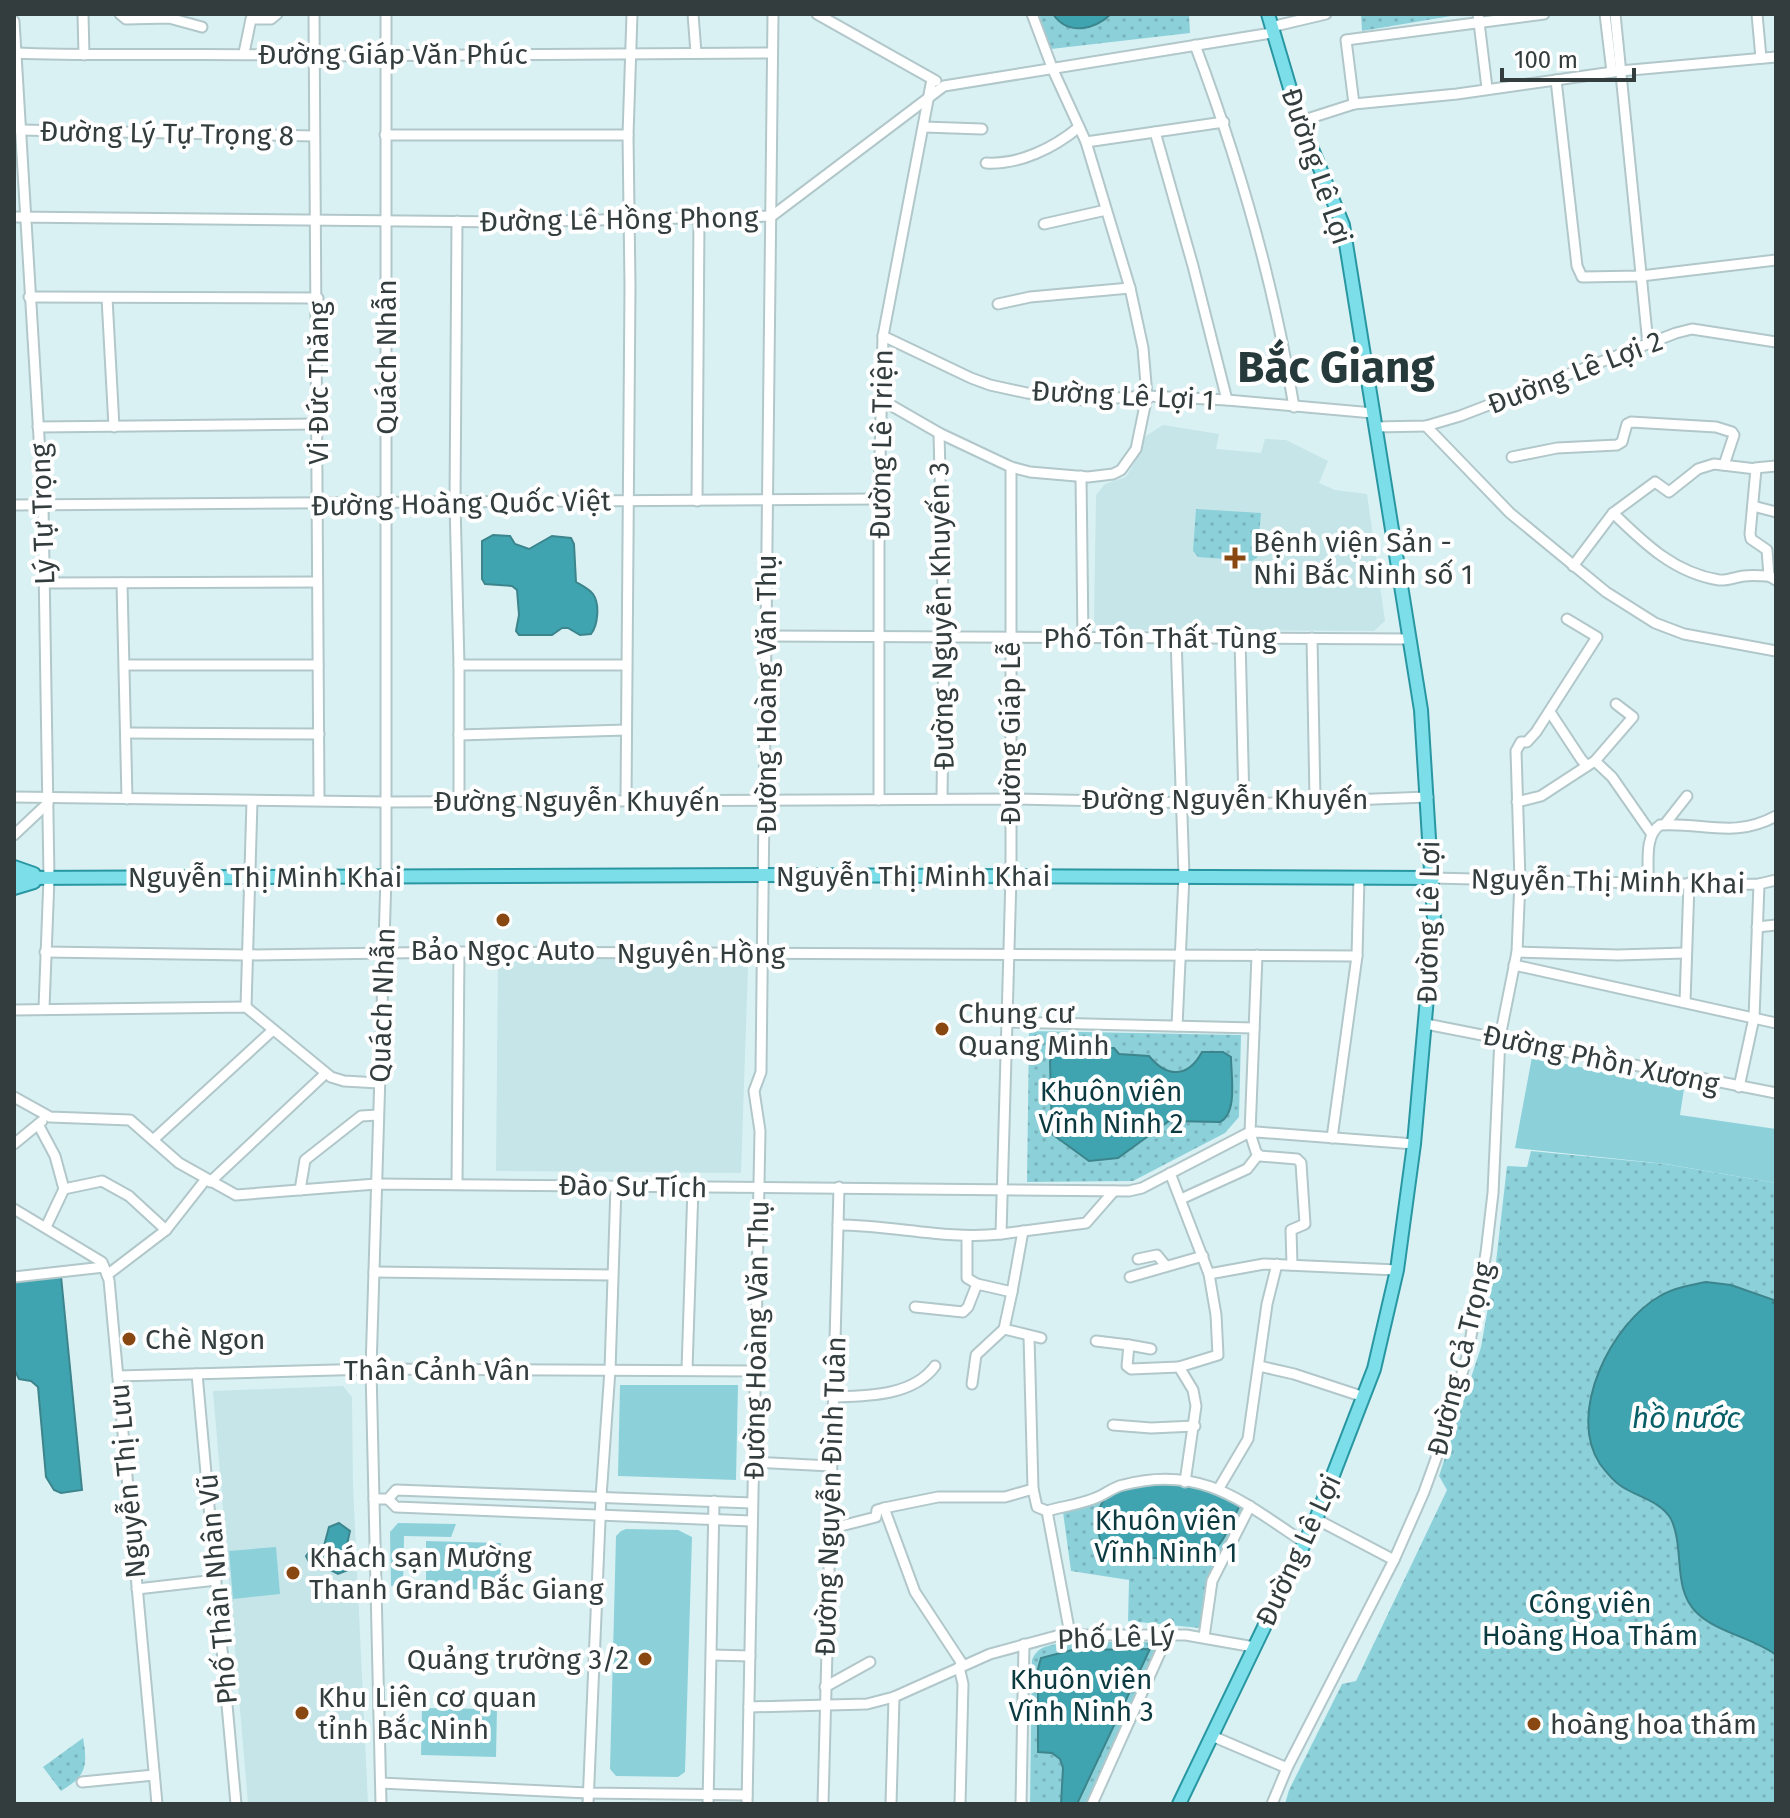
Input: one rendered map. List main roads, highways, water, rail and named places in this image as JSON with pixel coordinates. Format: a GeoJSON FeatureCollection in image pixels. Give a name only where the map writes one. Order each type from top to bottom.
{"type":"FeatureCollection","features":[{"type":"Feature","properties":{"kind":"main road","name":"Đường Lê Lợi"},"geometry":{"type":"LineString","coordinates":[[1179,1804],[1316,1519],[1364,1397],[1386,1324],[1397,1270],[1414,1144],[1434,930],[1421,710],[1343,225],[1301,121],[1270,25]]}},
{"type":"Feature","properties":{"kind":"main road"},"geometry":{"type":"LineString","coordinates":[[14,867],[49,878]]}},
{"type":"Feature","properties":{"kind":"main road","name":"Nguyễn Thị Minh Khai"},"geometry":{"type":"LineString","coordinates":[[14,878],[765,875],[1433,878]]}},
{"type":"Feature","properties":{"kind":"main road"},"geometry":{"type":"LineString","coordinates":[[14,888],[49,878]]}},
{"type":"Feature","properties":{"kind":"water"},"geometry":{"type":"Polygon","coordinates":[[[1053,14],[1111,14],[1089,27],[1073,28],[1053,14]]]}},
{"type":"Feature","properties":{"kind":"water"},"geometry":{"type":"Polygon","coordinates":[[[493,535],[510,536],[515,544],[529,549],[552,536],[571,538],[576,582],[591,592],[597,603],[597,620],[591,634],[580,635],[562,628],[552,635],[519,635],[516,631],[519,615],[517,590],[512,586],[485,584],[482,579],[482,541],[493,535]]]}},
{"type":"Feature","properties":{"kind":"water"},"geometry":{"type":"Polygon","coordinates":[[[1061,1047],[1114,1048],[1119,1054],[1149,1056],[1163,1068],[1177,1072],[1190,1067],[1202,1052],[1223,1052],[1231,1057],[1229,1111],[1220,1122],[1169,1121],[1118,1158],[1089,1161],[1052,1134],[1050,1061],[1061,1047]]]}},
{"type":"Feature","properties":{"kind":"water"},"geometry":{"type":"Polygon","coordinates":[[[61,1276],[82,1490],[61,1493],[54,1490],[46,1477],[38,1387],[31,1381],[19,1379],[14,1369],[14,1282],[61,1276]]]}},
{"type":"Feature","properties":{"kind":"water","name":"hồ nước"},"geometry":{"type":"Polygon","coordinates":[[[1706,1282],[1731,1285],[1774,1300],[1776,1304],[1776,1655],[1714,1625],[1696,1612],[1681,1580],[1671,1519],[1655,1504],[1615,1482],[1600,1464],[1591,1443],[1588,1420],[1591,1396],[1599,1371],[1626,1326],[1660,1296],[1706,1282]]]}},
{"type":"Feature","properties":{"kind":"water"},"geometry":{"type":"Polygon","coordinates":[[[1163,1483],[1209,1489],[1240,1505],[1214,1551],[1199,1559],[1105,1557],[1097,1520],[1106,1499],[1128,1488],[1163,1483]]]}},
{"type":"Feature","properties":{"kind":"water"},"geometry":{"type":"Polygon","coordinates":[[[339,1523],[350,1531],[346,1549],[351,1557],[348,1570],[338,1574],[323,1566],[311,1566],[306,1556],[312,1548],[324,1546],[329,1527],[339,1523]]]}},
{"type":"Feature","properties":{"kind":"water","name":"Khuôn viên Vĩnh Ninh 3"},"geometry":{"type":"Polygon","coordinates":[[[1150,1649],[1077,1804],[1061,1804],[1063,1768],[1060,1759],[1052,1753],[1038,1752],[1038,1669],[1041,1658],[1072,1650],[1150,1649]]]}},
{"type":"Feature","properties":{"kind":"place","name":"Bệnh viện Sản - Nhi Bắc Ninh số 1"},"geometry":{"type":"Point","coordinates":[1235,558]}},
{"type":"Feature","properties":{"kind":"place","name":"Bảo Ngọc Auto"},"geometry":{"type":"Point","coordinates":[503,920]}},
{"type":"Feature","properties":{"kind":"place","name":"Chung cư Quang Minh"},"geometry":{"type":"Point","coordinates":[942,1029]}},
{"type":"Feature","properties":{"kind":"place","name":"Chè Ngon"},"geometry":{"type":"Point","coordinates":[129,1339]}},
{"type":"Feature","properties":{"kind":"place","name":"Khách sạn Mường Thanh Grand Bắc Giang"},"geometry":{"type":"Point","coordinates":[293,1573]}},
{"type":"Feature","properties":{"kind":"place","name":"Quảng trường 3/2"},"geometry":{"type":"Point","coordinates":[645,1659]}},
{"type":"Feature","properties":{"kind":"place","name":"Khu Liên cơ quan tỉnh Bắc Ninh"},"geometry":{"type":"Point","coordinates":[302,1713]}},
{"type":"Feature","properties":{"kind":"place","name":"hoàng hoa thám"},"geometry":{"type":"Point","coordinates":[1534,1724]}},
{"type":"Feature","properties":{"kind":"district","name":"Bắc Giang"},"geometry":{"type":"Point","coordinates":[1336,367]}},
{"type":"Feature","properties":{"kind":"park label","name":"Khuôn viên Vĩnh Ninh 2"},"geometry":{"type":"Point","coordinates":[1111,1107]}},
{"type":"Feature","properties":{"kind":"park label","name":"Khuôn viên Vĩnh Ninh 1"},"geometry":{"type":"Point","coordinates":[1166,1536]}},
{"type":"Feature","properties":{"kind":"park label","name":"Công viên Hoàng Hoa Thám"},"geometry":{"type":"Point","coordinates":[1590,1619]}}]}
